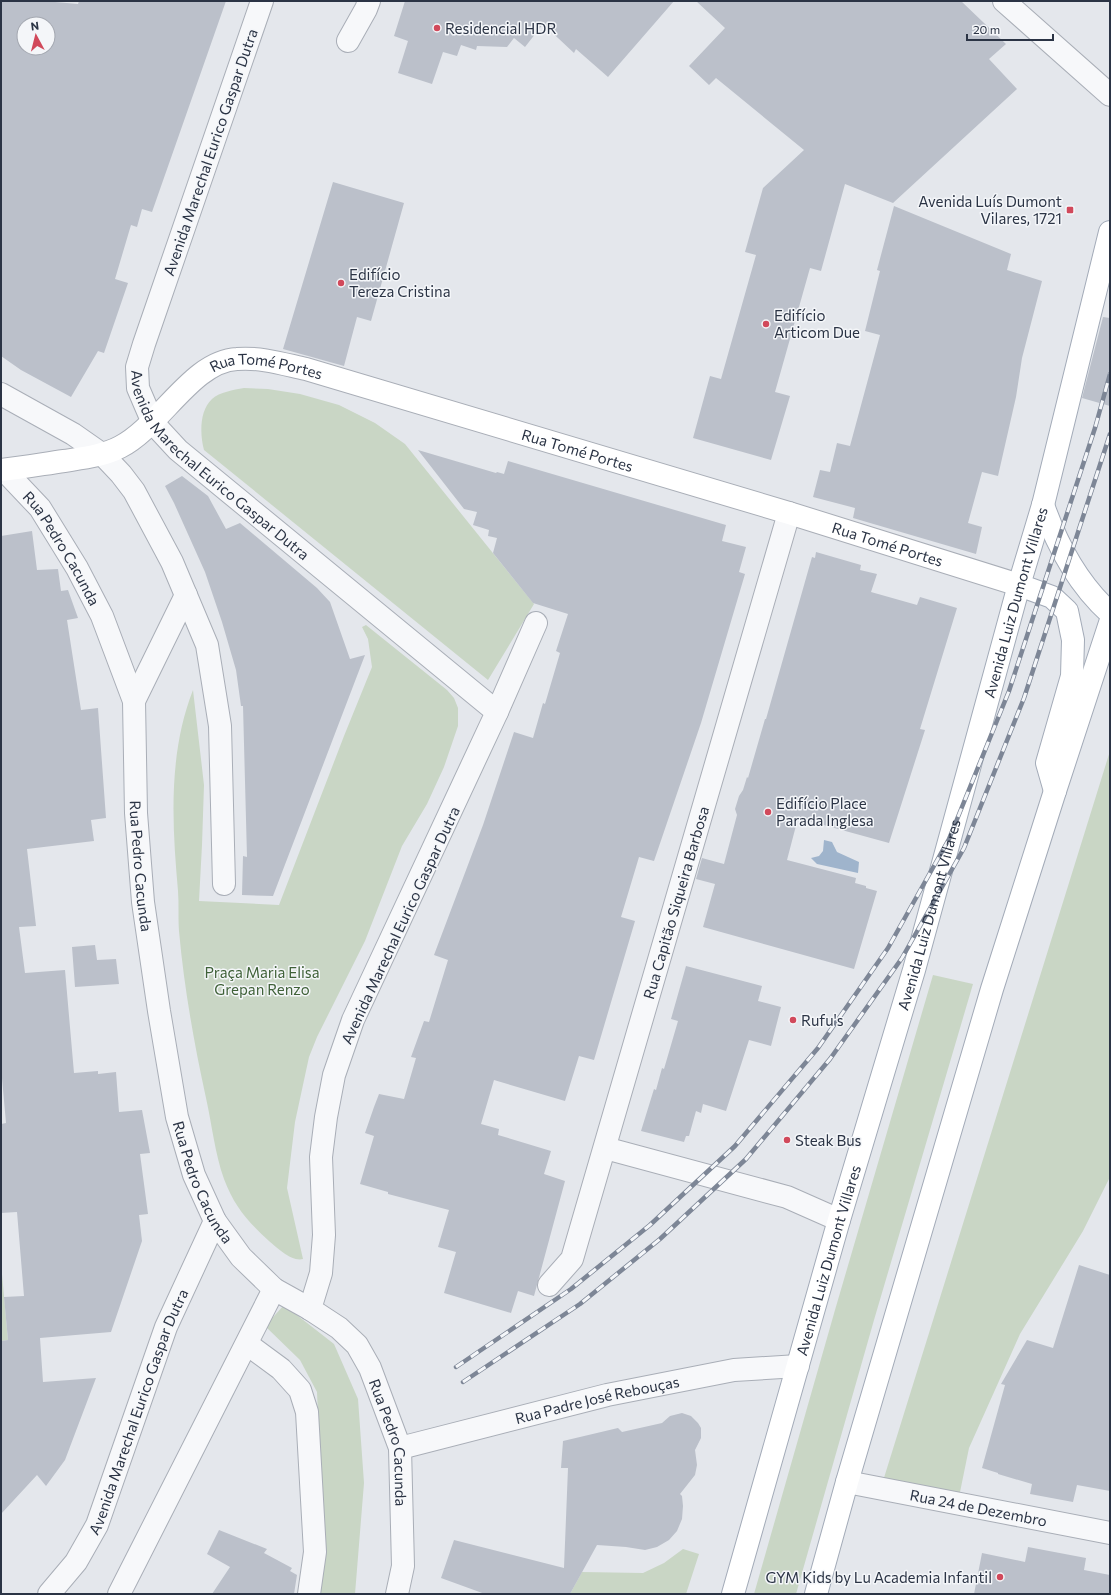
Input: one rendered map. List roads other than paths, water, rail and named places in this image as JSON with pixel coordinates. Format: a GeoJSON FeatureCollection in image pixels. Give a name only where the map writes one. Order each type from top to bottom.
{"type":"FeatureCollection","features":[{"type":"Feature","properties":{"kind":"main road","name":"Avenida Luiz Dumont Villares"},"geometry":{"type":"LineString","coordinates":[[733,1594],[839,1220],[914,970],[1019,585],[1043,505],[1110,232]]}},
{"type":"Feature","properties":{"kind":"main road","name":"Rua Tomé Portes"},"geometry":{"type":"LineString","coordinates":[[2,470],[103,455],[120,448],[136,438],[153,423],[194,379],[216,364],[235,359],[258,358],[306,369],[789,513],[1019,585],[1052,597],[1067,611],[1073,640],[1072,676],[1047,762],[1055,791]]}},
{"type":"Feature","properties":{"kind":"main road"},"geometry":{"type":"LineString","coordinates":[[1043,505],[1056,538],[1076,574],[1086,588],[1110,613]]}},
{"type":"Feature","properties":{"kind":"main road"},"geometry":{"type":"LineString","coordinates":[[816,1594],[847,1482],[992,989],[1110,623]]}},
{"type":"Feature","properties":{"kind":"street","name":"Avenida Marechal Eurico Gaspar Dutra"},"geometry":{"type":"LineString","coordinates":[[262,1],[137,367],[138,388],[153,423],[178,450],[497,712]]}},
{"type":"Feature","properties":{"kind":"street"},"geometry":{"type":"LineString","coordinates":[[348,41],[369,1]]}},
{"type":"Feature","properties":{"kind":"street"},"geometry":{"type":"LineString","coordinates":[[1004,1],[1110,95]]}},
{"type":"Feature","properties":{"kind":"street"},"geometry":{"type":"LineString","coordinates":[[1,394],[73,434],[103,455],[121,474],[134,491],[172,562],[207,645],[220,726],[224,884]]}},
{"type":"Feature","properties":{"kind":"street","name":"Rua Pedro Cacunda"},"geometry":{"type":"LineString","coordinates":[[2,470],[40,508],[77,568],[102,616],[134,701],[136,813],[143,902],[159,1011],[178,1117],[194,1175],[215,1221],[241,1257],[274,1289],[310,1309],[339,1328],[357,1345],[370,1368],[400,1448],[402,1566],[397,1594]]}},
{"type":"Feature","properties":{"kind":"street","name":"Rua Capitão Siqueira Barbosa"},"geometry":{"type":"LineString","coordinates":[[549,1285],[572,1258],[789,513]]}},
{"type":"Feature","properties":{"kind":"street","name":"Rua Pedro Cacunda"},"geometry":{"type":"LineString","coordinates":[[134,701],[186,595]]}},
{"type":"Feature","properties":{"kind":"street","name":"Avenida Marechal Eurico Gaspar Dutra"},"geometry":{"type":"LineString","coordinates":[[310,1309],[322,1274],[324,1235],[321,1157],[326,1117],[334,1075],[353,1020],[497,712],[536,623]]}},
{"type":"Feature","properties":{"kind":"street"},"geometry":{"type":"LineString","coordinates":[[604,1148],[787,1197],[839,1220]]}},
{"type":"Feature","properties":{"kind":"street","name":"Avenida Marechal Eurico Gaspar Dutra"},"geometry":{"type":"LineString","coordinates":[[49,1594],[76,1562],[97,1525],[166,1327],[215,1221]]}},
{"type":"Feature","properties":{"kind":"street"},"geometry":{"type":"LineString","coordinates":[[119,1594],[274,1289]]}},
{"type":"Feature","properties":{"kind":"street"},"geometry":{"type":"LineString","coordinates":[[247,1344],[281,1369],[300,1390],[307,1412],[315,1552],[310,1594]]}},
{"type":"Feature","properties":{"kind":"street","name":"Rua Padre José Rebouças"},"geometry":{"type":"LineString","coordinates":[[400,1448],[607,1395],[734,1370],[798,1366]]}},
{"type":"Feature","properties":{"kind":"street","name":"Rua 24 de Dezembro"},"geometry":{"type":"LineString","coordinates":[[847,1482],[1110,1533]]}},
{"type":"Feature","properties":{"kind":"water"},"geometry":{"type":"Polygon","coordinates":[[[824,840],[832,842],[837,852],[859,862],[858,873],[817,864],[811,858],[819,856],[823,851],[824,840]]]}},
{"type":"Feature","properties":{"kind":"railway"},"geometry":{"type":"LineString","coordinates":[[456,1367],[571,1289],[650,1225],[735,1146],[818,1048],[888,948],[949,839],[1009,691],[1095,428],[1110,374]]}},
{"type":"Feature","properties":{"kind":"railway"},"geometry":{"type":"LineString","coordinates":[[463,1382],[580,1304],[660,1239],[746,1159],[830,1059],[902,958],[964,848],[1024,698],[1110,434]]}},
{"type":"Feature","properties":{"kind":"place","name":"Residencial HDR"},"geometry":{"type":"Point","coordinates":[437,28]}},
{"type":"Feature","properties":{"kind":"place","name":"Avenida Luís Dumont Vilares, 1721"},"geometry":{"type":"Point","coordinates":[1070,210]}},
{"type":"Feature","properties":{"kind":"place","name":"Edifício Tereza Cristina"},"geometry":{"type":"Point","coordinates":[341,283]}},
{"type":"Feature","properties":{"kind":"place","name":"Edifício Articom Due"},"geometry":{"type":"Point","coordinates":[766,324]}},
{"type":"Feature","properties":{"kind":"place","name":"Edifício Place Parada Inglesa"},"geometry":{"type":"Point","coordinates":[768,812]}},
{"type":"Feature","properties":{"kind":"place","name":"Rufu's"},"geometry":{"type":"Point","coordinates":[793,1020]}},
{"type":"Feature","properties":{"kind":"place","name":"Steak Bus"},"geometry":{"type":"Point","coordinates":[787,1140]}},
{"type":"Feature","properties":{"kind":"place","name":"GYM Kids by Lu Academia Infantil"},"geometry":{"type":"Point","coordinates":[1000,1577]}},
{"type":"Feature","properties":{"kind":"park label","name":"Praça Maria Elisa Grepan Renzo"},"geometry":{"type":"Point","coordinates":[262,980]}}]}
